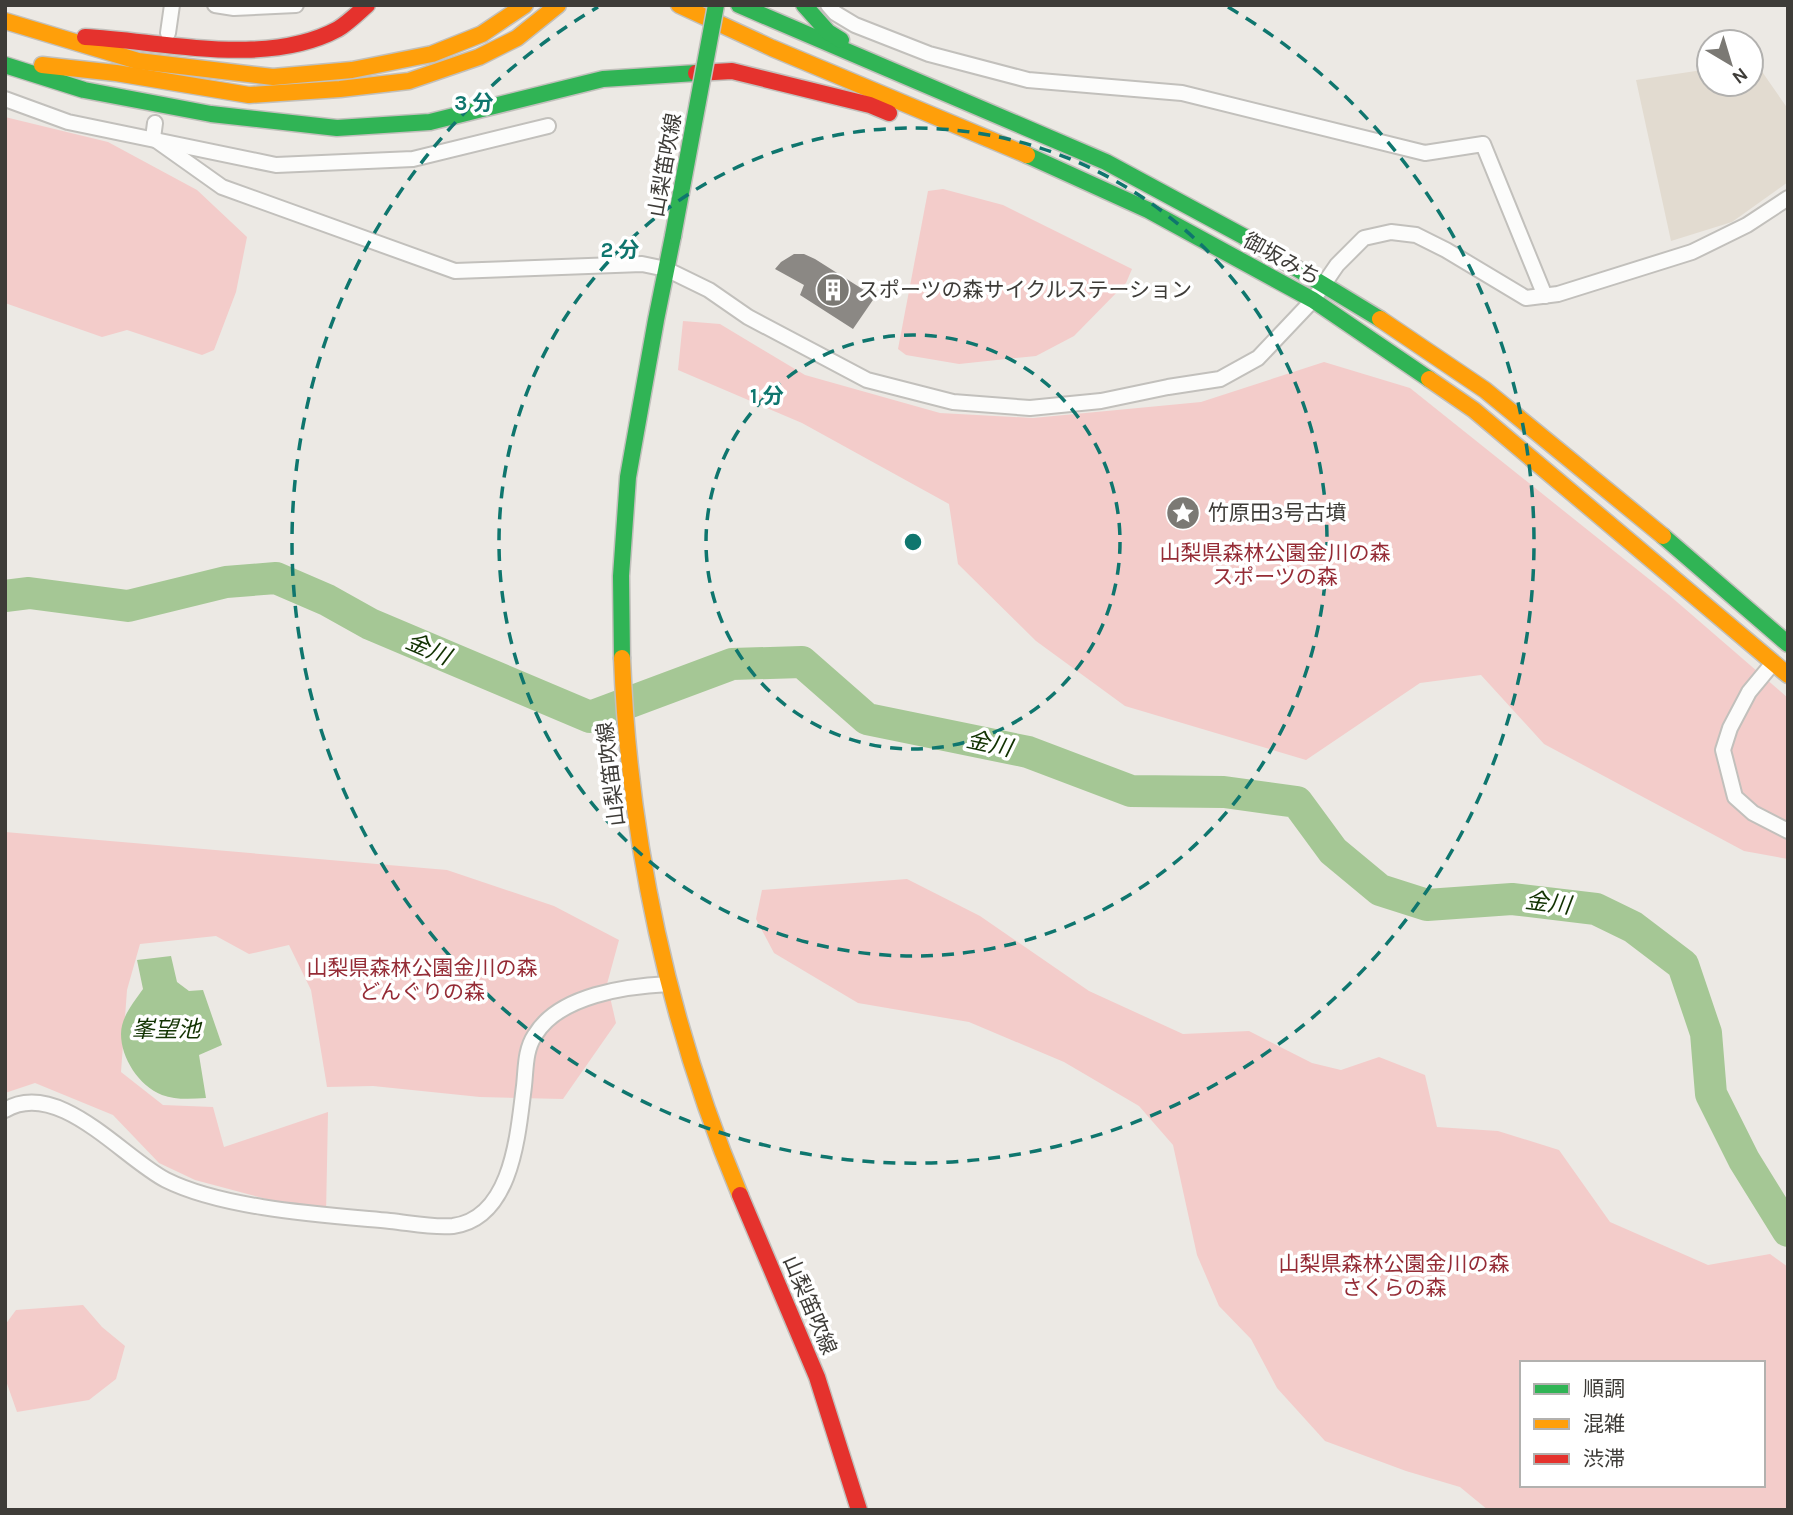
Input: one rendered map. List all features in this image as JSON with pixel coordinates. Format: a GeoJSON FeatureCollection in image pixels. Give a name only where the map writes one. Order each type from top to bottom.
{"type":"FeatureCollection","features":[{"type":"Feature","properties":{"kind":"main road"},"geometry":{"type":"LineString","coordinates":[[52,37],[116,37],[228,50],[293,46],[331,34],[367,5]]}},
{"type":"Feature","properties":{"kind":"main road"},"geometry":{"type":"LineString","coordinates":[[5,21],[138,61],[273,77],[352,69],[432,54],[482,34],[526,5]]}},
{"type":"Feature","properties":{"kind":"main road"},"geometry":{"type":"LineString","coordinates":[[5,63],[116,73],[249,95],[340,89],[410,81],[479,57],[517,38],[558,5]]}},
{"type":"Feature","properties":{"kind":"main road","name":"御坂みち"},"geometry":{"type":"LineString","coordinates":[[679,5],[772,48],[1050,164],[1148,210],[1313,300],[1474,410],[1788,675]]}},
{"type":"Feature","properties":{"kind":"main road","name":"山梨笛吹線"},"geometry":{"type":"LineString","coordinates":[[716,5],[654,325],[629,474],[621,600],[623,695],[629,763],[655,923],[669,984],[708,1114],[819,1380],[859,1510]]}},
{"type":"Feature","properties":{"kind":"main road","name":"御坂みち"},"geometry":{"type":"LineString","coordinates":[[739,5],[1106,162],[1324,283],[1485,390],[1704,570],[1788,644]]}},
{"type":"Feature","properties":{"kind":"main road"},"geometry":{"type":"LineString","coordinates":[[804,5],[828,32],[886,68]]}},
{"type":"Feature","properties":{"kind":"main road"},"geometry":{"type":"LineString","coordinates":[[5,63],[84,90],[211,114],[337,128],[430,122],[603,79],[732,71],[870,105],[940,132],[1050,164]]}},
{"type":"Feature","properties":{"kind":"street"},"geometry":{"type":"LineString","coordinates":[[168,33],[172,5]]}},
{"type":"Feature","properties":{"kind":"street"},"geometry":{"type":"LineString","coordinates":[[215,5],[234,8],[296,5]]}},
{"type":"Feature","properties":{"kind":"street"},"geometry":{"type":"LineString","coordinates":[[828,5],[855,25],[929,54],[1028,80],[1182,93],[1425,153],[1483,144],[1545,296]]}},
{"type":"Feature","properties":{"kind":"street"},"geometry":{"type":"LineString","coordinates":[[5,99],[68,122],[276,165],[413,159],[548,126]]}},
{"type":"Feature","properties":{"kind":"street"},"geometry":{"type":"LineString","coordinates":[[153,138],[155,123]]}},
{"type":"Feature","properties":{"kind":"street"},"geometry":{"type":"LineString","coordinates":[[153,138],[222,187],[455,271],[642,264],[666,269],[709,290],[748,317],[867,380],[953,401],[1030,408],[1101,401],[1220,379],[1258,358],[1313,300],[1337,265],[1364,238],[1391,232],[1416,235],[1525,298],[1558,294],[1692,251],[1747,225],[1788,198]]}},
{"type":"Feature","properties":{"kind":"street"},"geometry":{"type":"LineString","coordinates":[[1773,663],[1749,692],[1730,728],[1723,750],[1735,797],[1753,813],[1788,831]]}},
{"type":"Feature","properties":{"kind":"street"},"geometry":{"type":"LineString","coordinates":[[5,1110],[31,1102],[52,1105],[82,1120],[166,1180],[210,1196],[349,1218],[454,1226],[485,1210],[498,1197],[508,1178],[521,1112],[528,1048],[536,1033],[554,1014],[591,997],[630,986],[669,984]]}},
{"type":"Feature","properties":{"kind":"shaded area"},"geometry":{"type":"Polygon","coordinates":[[[1695,71],[1695,98],[1765,98],[1765,76],[1788,109],[1788,182],[1732,222],[1671,241],[1636,80],[1695,71]]]}},
{"type":"Feature","properties":{"kind":"green space"},"geometry":{"type":"Polygon","coordinates":[[[5,117],[108,142],[197,190],[247,237],[236,292],[214,350],[202,355],[127,330],[102,337],[5,303],[5,117]]]}},
{"type":"Feature","properties":{"kind":"green space"},"geometry":{"type":"Polygon","coordinates":[[[943,189],[1003,205],[1132,269],[1126,283],[1074,336],[1036,356],[959,364],[906,355],[898,349],[928,191],[943,189]]]}},
{"type":"Feature","properties":{"kind":"green space","name":"山梨県森林公園金川の森 スポーツの森"},"geometry":{"type":"Polygon","coordinates":[[[683,321],[720,324],[805,375],[940,413],[1033,418],[1201,402],[1324,362],[1410,388],[1669,595],[1788,698],[1788,859],[1744,851],[1544,744],[1481,675],[1420,683],[1306,760],[1125,706],[1036,641],[958,564],[949,504],[802,423],[678,370],[683,321]]]}},
{"type":"Feature","properties":{"kind":"green space","name":"山梨県森林公園金川の森 どんぐりの森"},"geometry":{"type":"Polygon","coordinates":[[[5,832],[447,870],[554,906],[619,940],[607,984],[616,1023],[563,1099],[480,1097],[373,1086],[327,1087],[311,990],[289,945],[249,954],[216,936],[140,944],[127,990],[121,1072],[163,1105],[213,1107],[224,1147],[328,1112],[326,1215],[195,1180],[159,1163],[113,1115],[35,1083],[5,1093],[5,832]]]}},
{"type":"Feature","properties":{"kind":"green space","name":"山梨県森林公園金川の森 さくらの森"},"geometry":{"type":"Polygon","coordinates":[[[907,879],[980,916],[1089,991],[1183,1034],[1249,1031],[1312,1063],[1341,1070],[1379,1057],[1425,1075],[1437,1127],[1498,1131],[1559,1150],[1610,1222],[1708,1265],[1770,1254],[1788,1267],[1788,1510],[1488,1510],[1460,1487],[1406,1471],[1325,1441],[1277,1388],[1251,1339],[1219,1306],[1197,1255],[1173,1145],[1139,1106],[1064,1062],[969,1022],[858,1003],[774,953],[756,919],[762,890],[907,879]]]}},
{"type":"Feature","properties":{"kind":"green space"},"geometry":{"type":"Polygon","coordinates":[[[83,1305],[102,1327],[125,1346],[116,1379],[89,1400],[17,1412],[5,1378],[5,1325],[16,1310],[83,1305]]]}},
{"type":"Feature","properties":{"kind":"water","name":"峯望池"},"geometry":{"type":"Polygon","coordinates":[[[171,956],[177,982],[189,991],[203,990],[222,1045],[199,1055],[206,1098],[172,1098],[154,1091],[139,1078],[124,1052],[121,1034],[123,1022],[143,989],[137,960],[171,956]]]}},
{"type":"Feature","properties":{"kind":"building","name":"スポーツの森サイクルステーション"},"geometry":{"type":"Polygon","coordinates":[[[794,254],[804,254],[815,259],[875,297],[853,329],[800,295],[804,285],[775,269],[794,254]]]}},
{"type":"Feature","properties":{"kind":"waterway","name":"金川"},"geometry":{"type":"LineString","coordinates":[[5,596],[29,593],[128,606],[226,582],[276,578],[327,600],[370,624],[590,717],[732,664],[802,662],[867,719],[1028,752],[1131,791],[1224,792],[1297,802],[1333,851],[1380,890],[1427,905],[1512,899],[1596,909],[1633,927],[1683,965],[1706,1033],[1711,1094],[1744,1160],[1788,1231]]}},
{"type":"Feature","properties":{"kind":"traffic: fast"},"geometry":{"type":"LineString","coordinates":[[673,236],[716,5]]}},
{"type":"Feature","properties":{"kind":"traffic: fast"},"geometry":{"type":"LineString","coordinates":[[739,5],[1106,162],[1243,236],[1380,319]]}},
{"type":"Feature","properties":{"kind":"traffic: fast"},"geometry":{"type":"LineString","coordinates":[[804,5],[828,32],[841,40]]}},
{"type":"Feature","properties":{"kind":"traffic: fast"},"geometry":{"type":"LineString","coordinates":[[5,65],[84,90],[211,114],[337,128],[430,122],[603,79],[696,73]]}},
{"type":"Feature","properties":{"kind":"traffic: fast"},"geometry":{"type":"LineString","coordinates":[[1027,155],[1148,210],[1313,300],[1429,379]]}},
{"type":"Feature","properties":{"kind":"traffic: fast"},"geometry":{"type":"LineString","coordinates":[[622,658],[621,576],[628,477],[673,236]]}},
{"type":"Feature","properties":{"kind":"traffic: fast"},"geometry":{"type":"LineString","coordinates":[[1663,536],[1788,644]]}},
{"type":"Feature","properties":{"kind":"traffic: slow"},"geometry":{"type":"LineString","coordinates":[[5,21],[138,61],[273,77],[352,70],[432,54],[482,34],[525,5]]}},
{"type":"Feature","properties":{"kind":"traffic: slow"},"geometry":{"type":"LineString","coordinates":[[42,65],[116,73],[249,95],[409,81],[479,57],[517,38],[558,5]]}},
{"type":"Feature","properties":{"kind":"traffic: slow"},"geometry":{"type":"LineString","coordinates":[[679,5],[772,48],[1027,155]]}},
{"type":"Feature","properties":{"kind":"traffic: slow"},"geometry":{"type":"LineString","coordinates":[[1380,319],[1485,390],[1663,536]]}},
{"type":"Feature","properties":{"kind":"traffic: slow"},"geometry":{"type":"LineString","coordinates":[[1429,379],[1474,410],[1788,675]]}},
{"type":"Feature","properties":{"kind":"traffic: slow"},"geometry":{"type":"LineString","coordinates":[[622,658],[633,796],[657,932],[693,1066],[740,1195]]}},
{"type":"Feature","properties":{"kind":"traffic: jam"},"geometry":{"type":"LineString","coordinates":[[85,37],[214,49],[279,47],[310,41],[338,29],[367,5]]}},
{"type":"Feature","properties":{"kind":"traffic: jam"},"geometry":{"type":"LineString","coordinates":[[696,73],[732,71],[870,105],[889,113]]}},
{"type":"Feature","properties":{"kind":"traffic: jam"},"geometry":{"type":"LineString","coordinates":[[740,1195],[817,1377],[859,1510]]}},
{"type":"Feature","properties":{"kind":"place","name":"スポーツの森サイクルステーション"},"geometry":{"type":"Point","coordinates":[833,290]}},
{"type":"Feature","properties":{"kind":"place","name":"竹原田3号古墳"},"geometry":{"type":"Point","coordinates":[1183,513]}}]}
